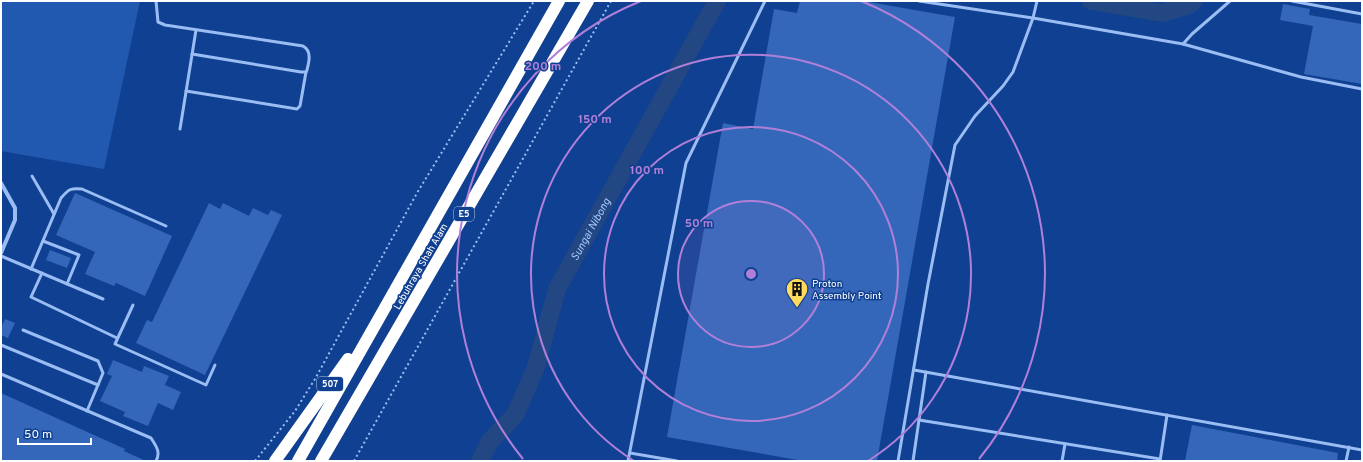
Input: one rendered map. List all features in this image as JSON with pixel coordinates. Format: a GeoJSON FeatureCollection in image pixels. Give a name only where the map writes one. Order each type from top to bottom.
{"type":"FeatureCollection","features":[{"type":"Feature","properties":{"kind":"highway","name":"Lebuhraya Shah Alam"},"geometry":{"type":"LineString","coordinates":[[298,461],[559,1]]}},
{"type":"Feature","properties":{"kind":"highway","name":"Lebuhraya Shah Alam"},"geometry":{"type":"LineString","coordinates":[[321,461],[588,1]]}},
{"type":"Feature","properties":{"kind":"highway","name":"507"},"geometry":{"type":"LineString","coordinates":[[275,461],[384,307]]}},
{"type":"Feature","properties":{"kind":"highway"},"geometry":{"type":"LineString","coordinates":[[328,461],[340,427]]}},
{"type":"Feature","properties":{"kind":"street"},"geometry":{"type":"LineString","coordinates":[[1,182],[15,208],[15,220],[1,255]]}},
{"type":"Feature","properties":{"kind":"lane"},"geometry":{"type":"LineString","coordinates":[[156,1],[158,22],[165,25],[303,46],[309,53],[300,106],[297,109],[186,91]]}},
{"type":"Feature","properties":{"kind":"lane"},"geometry":{"type":"LineString","coordinates":[[628,461],[686,163],[765,1]]}},
{"type":"Feature","properties":{"kind":"lane"},"geometry":{"type":"LineString","coordinates":[[919,1],[1033,18],[1184,44],[1301,77],[1362,89]]}},
{"type":"Feature","properties":{"kind":"lane"},"geometry":{"type":"LineString","coordinates":[[898,461],[928,284],[955,145],[975,116],[1003,86],[1012,72],[1033,18],[1037,1]]}},
{"type":"Feature","properties":{"kind":"lane"},"geometry":{"type":"LineString","coordinates":[[1184,44],[1192,34],[1230,1]]}},
{"type":"Feature","properties":{"kind":"lane"},"geometry":{"type":"LineString","coordinates":[[1292,1],[1362,14]]}},
{"type":"Feature","properties":{"kind":"lane"},"geometry":{"type":"LineString","coordinates":[[180,129],[196,30]]}},
{"type":"Feature","properties":{"kind":"lane"},"geometry":{"type":"LineString","coordinates":[[192,54],[306,72]]}},
{"type":"Feature","properties":{"kind":"lane"},"geometry":{"type":"LineString","coordinates":[[32,176],[54,214]]}},
{"type":"Feature","properties":{"kind":"lane"},"geometry":{"type":"LineString","coordinates":[[31,269],[61,198],[68,190],[75,188],[82,189],[166,226]]}},
{"type":"Feature","properties":{"kind":"lane"},"geometry":{"type":"LineString","coordinates":[[43,241],[79,255],[67,284]]}},
{"type":"Feature","properties":{"kind":"lane"},"geometry":{"type":"LineString","coordinates":[[1,255],[103,299]]}},
{"type":"Feature","properties":{"kind":"lane"},"geometry":{"type":"LineString","coordinates":[[42,273],[31,298],[117,338]]}},
{"type":"Feature","properties":{"kind":"lane"},"geometry":{"type":"LineString","coordinates":[[133,305],[115,344],[206,385],[215,365]]}},
{"type":"Feature","properties":{"kind":"lane"},"geometry":{"type":"LineString","coordinates":[[23,330],[98,361],[103,373],[87,411]]}},
{"type":"Feature","properties":{"kind":"lane"},"geometry":{"type":"LineString","coordinates":[[1,345],[98,386]]}},
{"type":"Feature","properties":{"kind":"lane"},"geometry":{"type":"LineString","coordinates":[[914,370],[1362,450]]}},
{"type":"Feature","properties":{"kind":"lane"},"geometry":{"type":"LineString","coordinates":[[913,461],[926,372]]}},
{"type":"Feature","properties":{"kind":"lane"},"geometry":{"type":"LineString","coordinates":[[1,374],[151,438],[159,456],[156,461]]}},
{"type":"Feature","properties":{"kind":"lane"},"geometry":{"type":"LineString","coordinates":[[919,420],[1160,460],[1167,415]]}},
{"type":"Feature","properties":{"kind":"lane"},"geometry":{"type":"LineString","coordinates":[[1062,461],[1065,444]]}},
{"type":"Feature","properties":{"kind":"lane"},"geometry":{"type":"LineString","coordinates":[[1346,461],[1349,447]]}},
{"type":"Feature","properties":{"kind":"lane"},"geometry":{"type":"LineString","coordinates":[[630,452],[678,461]]}},
{"type":"Feature","properties":{"kind":"path"},"geometry":{"type":"LineString","coordinates":[[255,461],[295,412],[315,379],[418,193],[534,1]]}},
{"type":"Feature","properties":{"kind":"path"},"geometry":{"type":"LineString","coordinates":[[354,461],[611,1]]}},
{"type":"Feature","properties":{"kind":"shaded area"},"geometry":{"type":"Polygon","coordinates":[[[1,1],[140,1],[104,169],[1,151],[1,1]]]}},
{"type":"Feature","properties":{"kind":"building","name":"Proton Assembly Point"},"geometry":{"type":"Polygon","coordinates":[[[800,1],[863,1],[955,17],[877,461],[803,461],[667,437],[723,123],[753,129],[774,9],[797,13],[800,1]]]}},
{"type":"Feature","properties":{"kind":"building"},"geometry":{"type":"Polygon","coordinates":[[[1283,4],[1310,9],[1309,15],[1362,24],[1362,84],[1304,74],[1313,26],[1280,20],[1283,4]]]}},
{"type":"Feature","properties":{"kind":"building"},"geometry":{"type":"Polygon","coordinates":[[[75,193],[172,236],[145,296],[116,283],[114,286],[85,274],[95,252],[56,235],[75,193]]]}},
{"type":"Feature","properties":{"kind":"building"},"geometry":{"type":"Polygon","coordinates":[[[209,203],[220,209],[223,203],[249,216],[253,208],[268,215],[271,210],[282,215],[205,375],[136,343],[147,320],[152,322],[209,203]]]}},
{"type":"Feature","properties":{"kind":"building"},"geometry":{"type":"Polygon","coordinates":[[[50,250],[71,258],[67,268],[46,260],[50,250]]]}},
{"type":"Feature","properties":{"kind":"building"},"geometry":{"type":"Polygon","coordinates":[[[5,319],[15,323],[8,338],[1,335],[1,328],[5,319]]]}},
{"type":"Feature","properties":{"kind":"building"},"geometry":{"type":"Polygon","coordinates":[[[113,360],[142,372],[144,366],[169,376],[165,385],[181,392],[173,410],[158,403],[148,426],[123,416],[125,412],[100,401],[112,376],[107,374],[113,360]]]}},
{"type":"Feature","properties":{"kind":"building"},"geometry":{"type":"Polygon","coordinates":[[[1,393],[125,449],[124,451],[146,461],[1,461],[1,393]]]}},
{"type":"Feature","properties":{"kind":"building"},"geometry":{"type":"Polygon","coordinates":[[[1192,425],[1338,453],[1337,461],[1185,461],[1192,425]]]}},
{"type":"Feature","properties":{"kind":"waterway","name":"Sungai Nibong"},"geometry":{"type":"LineString","coordinates":[[480,461],[490,441],[515,415],[535,370],[557,289],[717,1]]}},
{"type":"Feature","properties":{"kind":"waterway","name":"Sungai Nibong"},"geometry":{"type":"LineString","coordinates":[[1091,1],[1162,13],[1189,5],[1194,1]]}},
{"type":"Feature","properties":{"kind":"place","name":"Proton Assembly Point"},"geometry":{"type":"Point","coordinates":[797,308]}}]}
